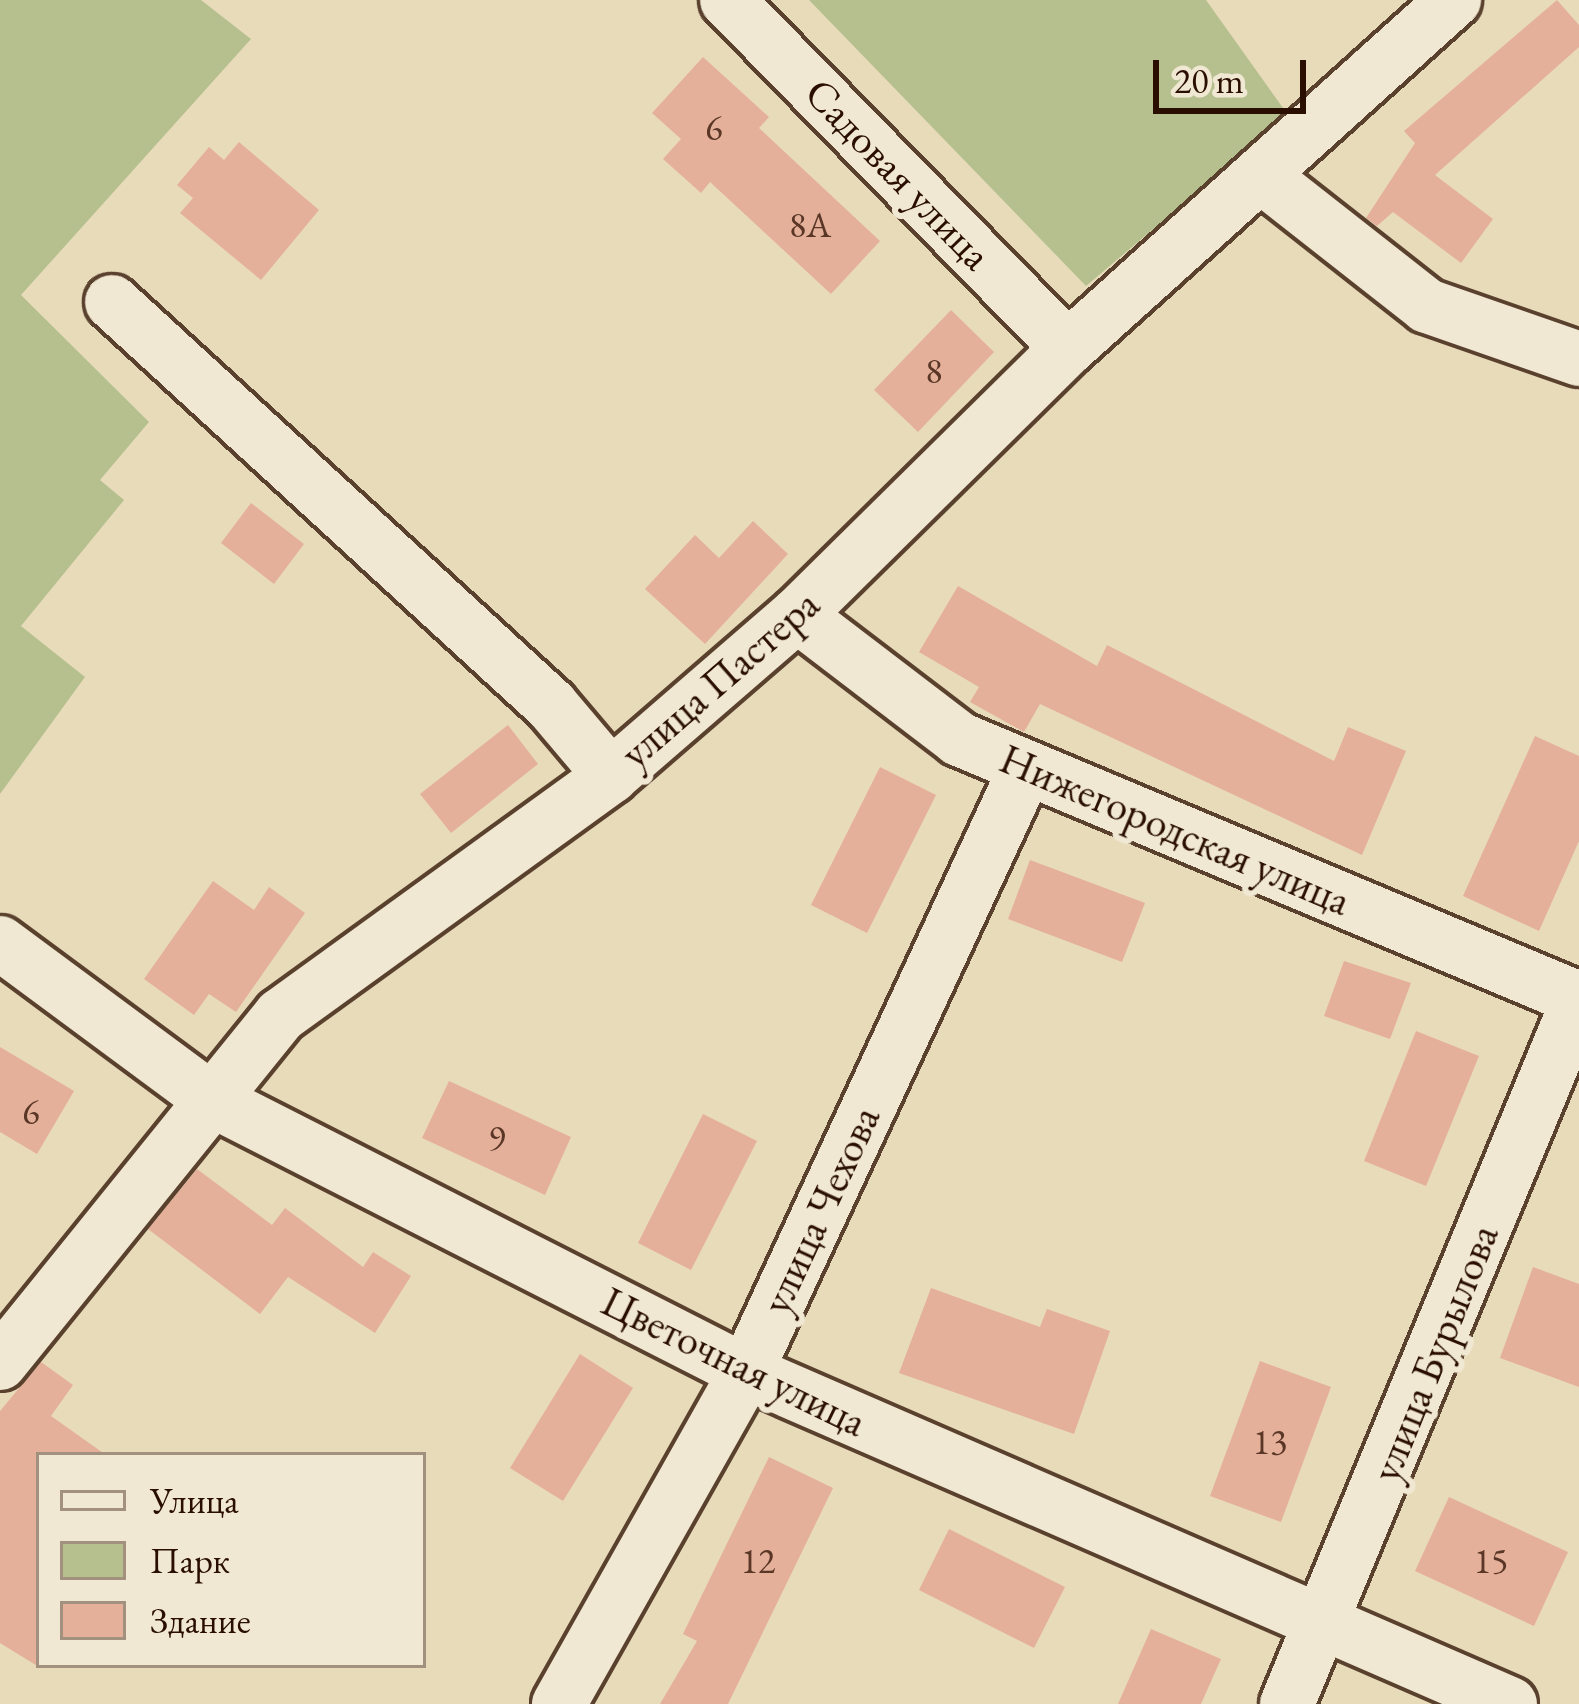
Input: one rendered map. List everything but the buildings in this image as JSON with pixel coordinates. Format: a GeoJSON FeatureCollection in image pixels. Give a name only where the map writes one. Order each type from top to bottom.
{"type":"FeatureCollection","features":[{"type":"Feature","properties":{"kind":"street","name":"Садовая улица"},"geometry":{"type":"LineString","coordinates":[[727,0],[1068,347]]}},
{"type":"Feature","properties":{"kind":"street","name":"улица Пастера"},"geometry":{"type":"LineString","coordinates":[[0,1363],[281,1016],[611,776],[797,615],[1068,347],[1264,178],[1454,0]]}},
{"type":"Feature","properties":{"kind":"street"},"geometry":{"type":"LineString","coordinates":[[1264,178],[1427,306],[1579,358]]}},
{"type":"Feature","properties":{"kind":"street"},"geometry":{"type":"LineString","coordinates":[[112,302],[551,705],[611,776]]}},
{"type":"Feature","properties":{"kind":"street","name":"Нижегородская улица"},"geometry":{"type":"LineString","coordinates":[[797,615],[958,739],[1579,999]]}},
{"type":"Feature","properties":{"kind":"street","name":"улица Чехова"},"geometry":{"type":"LineString","coordinates":[[559,1704],[746,1372],[1026,768]]}},
{"type":"Feature","properties":{"kind":"street","name":"Цветочная улица"},"geometry":{"type":"LineString","coordinates":[[0,943],[212,1100],[746,1372],[1510,1704]]}},
{"type":"Feature","properties":{"kind":"street","name":"улица Бурылова"},"geometry":{"type":"LineString","coordinates":[[1287,1704],[1324,1627],[1579,999]]}},
{"type":"Feature","properties":{"kind":"green space"},"geometry":{"type":"Polygon","coordinates":[[[0,0],[201,0],[251,39],[21,295],[149,422],[100,480],[124,500],[21,626],[85,677],[0,794],[0,0]]]}},
{"type":"Feature","properties":{"kind":"green space"},"geometry":{"type":"Polygon","coordinates":[[[809,0],[1206,0],[1288,115],[1086,286],[809,0]]]}}]}
